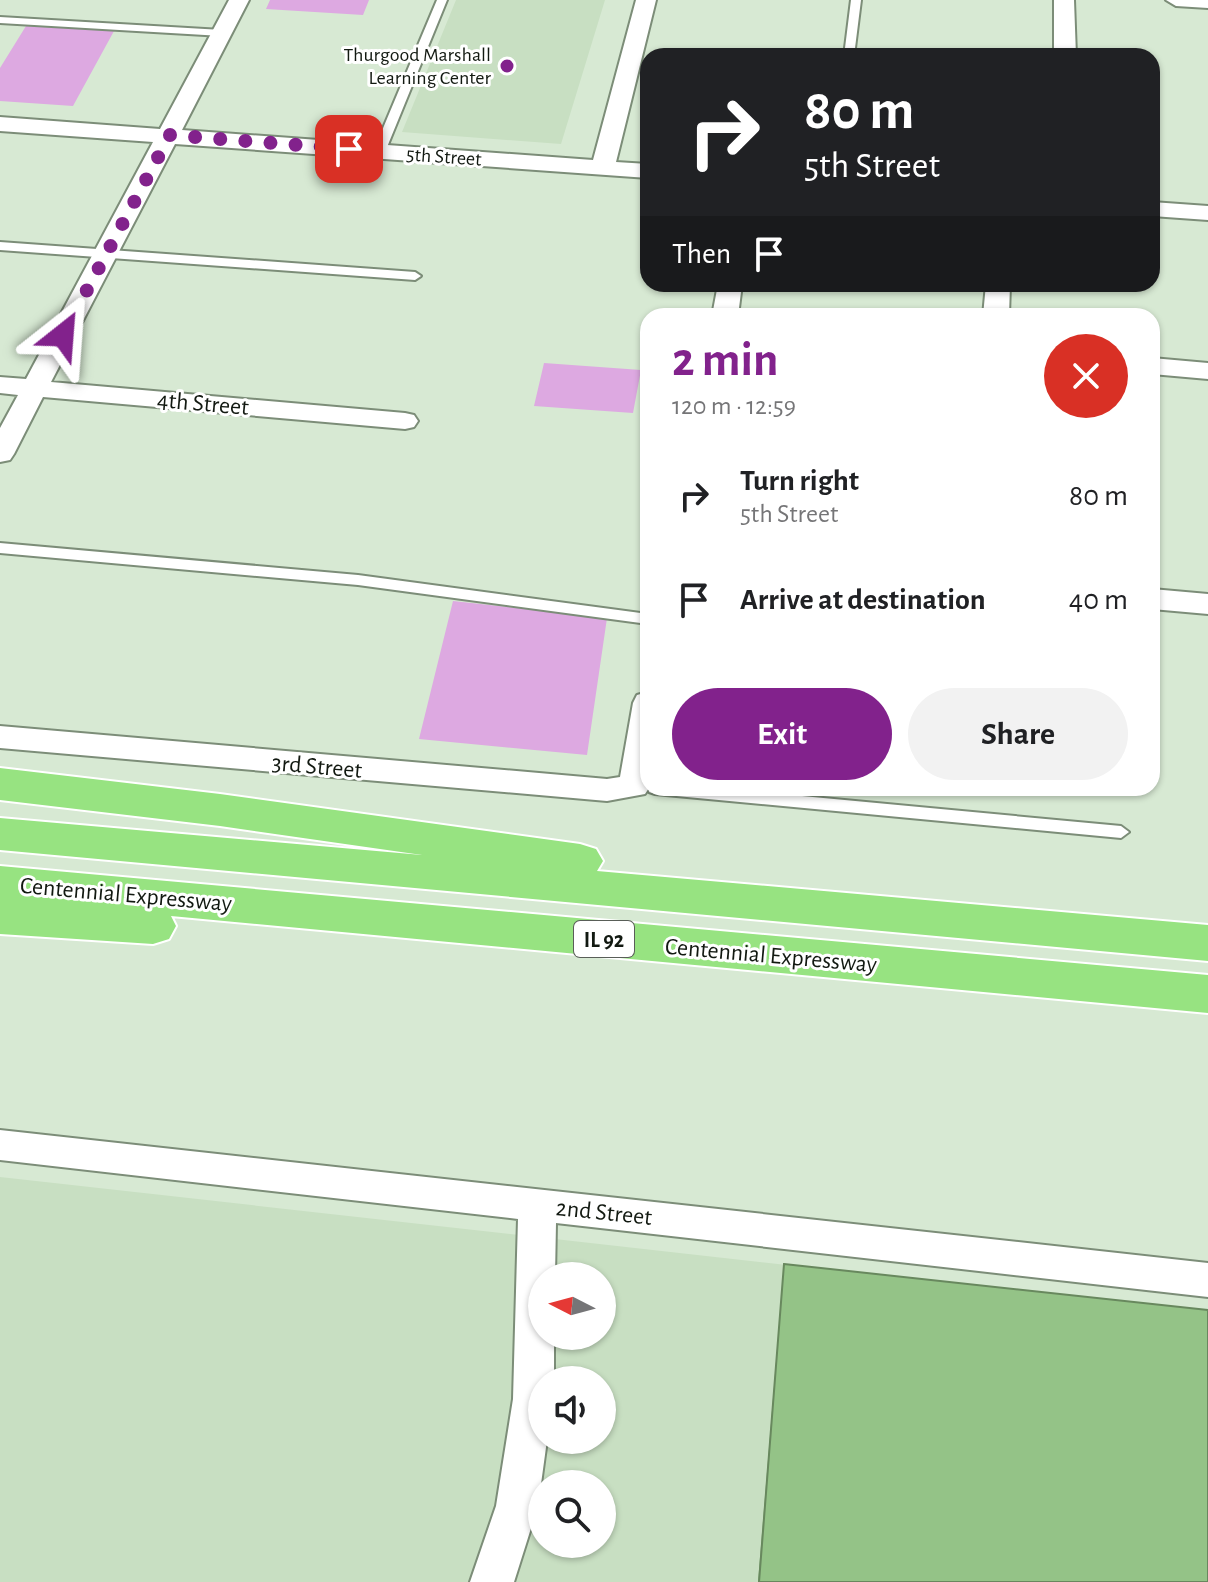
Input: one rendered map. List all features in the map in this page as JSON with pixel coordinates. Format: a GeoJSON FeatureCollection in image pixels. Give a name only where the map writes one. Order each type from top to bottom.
{"type":"FeatureCollection","features":[{"type":"Feature","properties":{"kind":"highway"},"geometry":{"type":"LineString","coordinates":[[0,784],[236,812],[534,853],[881,913]]}},
{"type":"Feature","properties":{"kind":"highway","name":"Centennial Expressway"},"geometry":{"type":"LineString","coordinates":[[0,834],[1208,943]]}},
{"type":"Feature","properties":{"kind":"highway","name":"Centennial Expressway"},"geometry":{"type":"LineString","coordinates":[[0,883],[1208,994]]}},
{"type":"Feature","properties":{"kind":"highway"},"geometry":{"type":"LineString","coordinates":[[0,916],[148,926],[477,927]]}},
{"type":"Feature","properties":{"kind":"street"},"geometry":{"type":"LineString","coordinates":[[0,454],[239,0]]}},
{"type":"Feature","properties":{"kind":"street"},"geometry":{"type":"LineString","coordinates":[[603,168],[646,0]]}},
{"type":"Feature","properties":{"kind":"street"},"geometry":{"type":"LineString","coordinates":[[1064,0],[1065,48]]}},
{"type":"Feature","properties":{"kind":"street"},"geometry":{"type":"LineString","coordinates":[[1176,0],[1208,2]]}},
{"type":"Feature","properties":{"kind":"street","name":"5th Street"},"geometry":{"type":"LineString","coordinates":[[0,124],[640,170]]}},
{"type":"Feature","properties":{"kind":"street"},"geometry":{"type":"LineString","coordinates":[[1160,210],[1208,213]]}},
{"type":"Feature","properties":{"kind":"street"},"geometry":{"type":"LineString","coordinates":[[1160,367],[1208,371]]}},
{"type":"Feature","properties":{"kind":"street","name":"4th Street"},"geometry":{"type":"LineString","coordinates":[[0,385],[405,421]]}},
{"type":"Feature","properties":{"kind":"street"},"geometry":{"type":"LineString","coordinates":[[1160,600],[1208,604]]}},
{"type":"Feature","properties":{"kind":"street","name":"3rd Street"},"geometry":{"type":"LineString","coordinates":[[0,737],[497,782],[607,790],[640,787]]}},
{"type":"Feature","properties":{"kind":"street","name":"2nd Street"},"geometry":{"type":"LineString","coordinates":[[0,1145],[1208,1280]]}},
{"type":"Feature","properties":{"kind":"street"},"geometry":{"type":"LineString","coordinates":[[492,1582],[517,1506],[533,1399],[537,1205]]}},
{"type":"Feature","properties":{"kind":"lane"},"geometry":{"type":"LineString","coordinates":[[379,152],[442,0]]}},
{"type":"Feature","properties":{"kind":"lane"},"geometry":{"type":"LineString","coordinates":[[850,48],[856,0]]}},
{"type":"Feature","properties":{"kind":"lane"},"geometry":{"type":"LineString","coordinates":[[0,20],[222,33]]}},
{"type":"Feature","properties":{"kind":"lane"},"geometry":{"type":"LineString","coordinates":[[0,246],[415,276]]}},
{"type":"Feature","properties":{"kind":"lane"},"geometry":{"type":"LineString","coordinates":[[0,548],[358,580],[640,618]]}},
{"type":"Feature","properties":{"kind":"lane"},"geometry":{"type":"LineString","coordinates":[[741,796],[1121,832]]}},
{"type":"Feature","properties":{"kind":"shaded area"},"geometry":{"type":"Polygon","coordinates":[[[270,0],[369,0],[363,15],[266,9],[270,0]]]}},
{"type":"Feature","properties":{"kind":"shaded area","name":"Thurgood Marshall Learning Center"},"geometry":{"type":"Polygon","coordinates":[[[456,0],[605,0],[561,144],[402,132],[456,0]]]}},
{"type":"Feature","properties":{"kind":"shaded area"},"geometry":{"type":"Polygon","coordinates":[[[26,26],[114,31],[73,106],[0,101],[0,68],[26,26]]]}},
{"type":"Feature","properties":{"kind":"shaded area"},"geometry":{"type":"Polygon","coordinates":[[[544,363],[640,370],[633,413],[534,406],[544,363]]]}},
{"type":"Feature","properties":{"kind":"shaded area"},"geometry":{"type":"Polygon","coordinates":[[[453,601],[607,618],[587,755],[419,739],[453,601]]]}},
{"type":"Feature","properties":{"kind":"shaded area"},"geometry":{"type":"Polygon","coordinates":[[[0,1177],[1208,1312],[1208,1582],[0,1582],[0,1177]]]}},
{"type":"Feature","properties":{"kind":"building"},"geometry":{"type":"Polygon","coordinates":[[[784,1264],[1208,1310],[1208,1582],[759,1582],[784,1264]]]}},
{"type":"Feature","properties":{"kind":"place","name":"Thurgood Marshall Learning Center"},"geometry":{"type":"Point","coordinates":[507,66]}},
{"type":"Feature","properties":{"kind":"route"},"geometry":{"type":"LineString","coordinates":[[63,335],[170,135],[349,149]]}}]}
